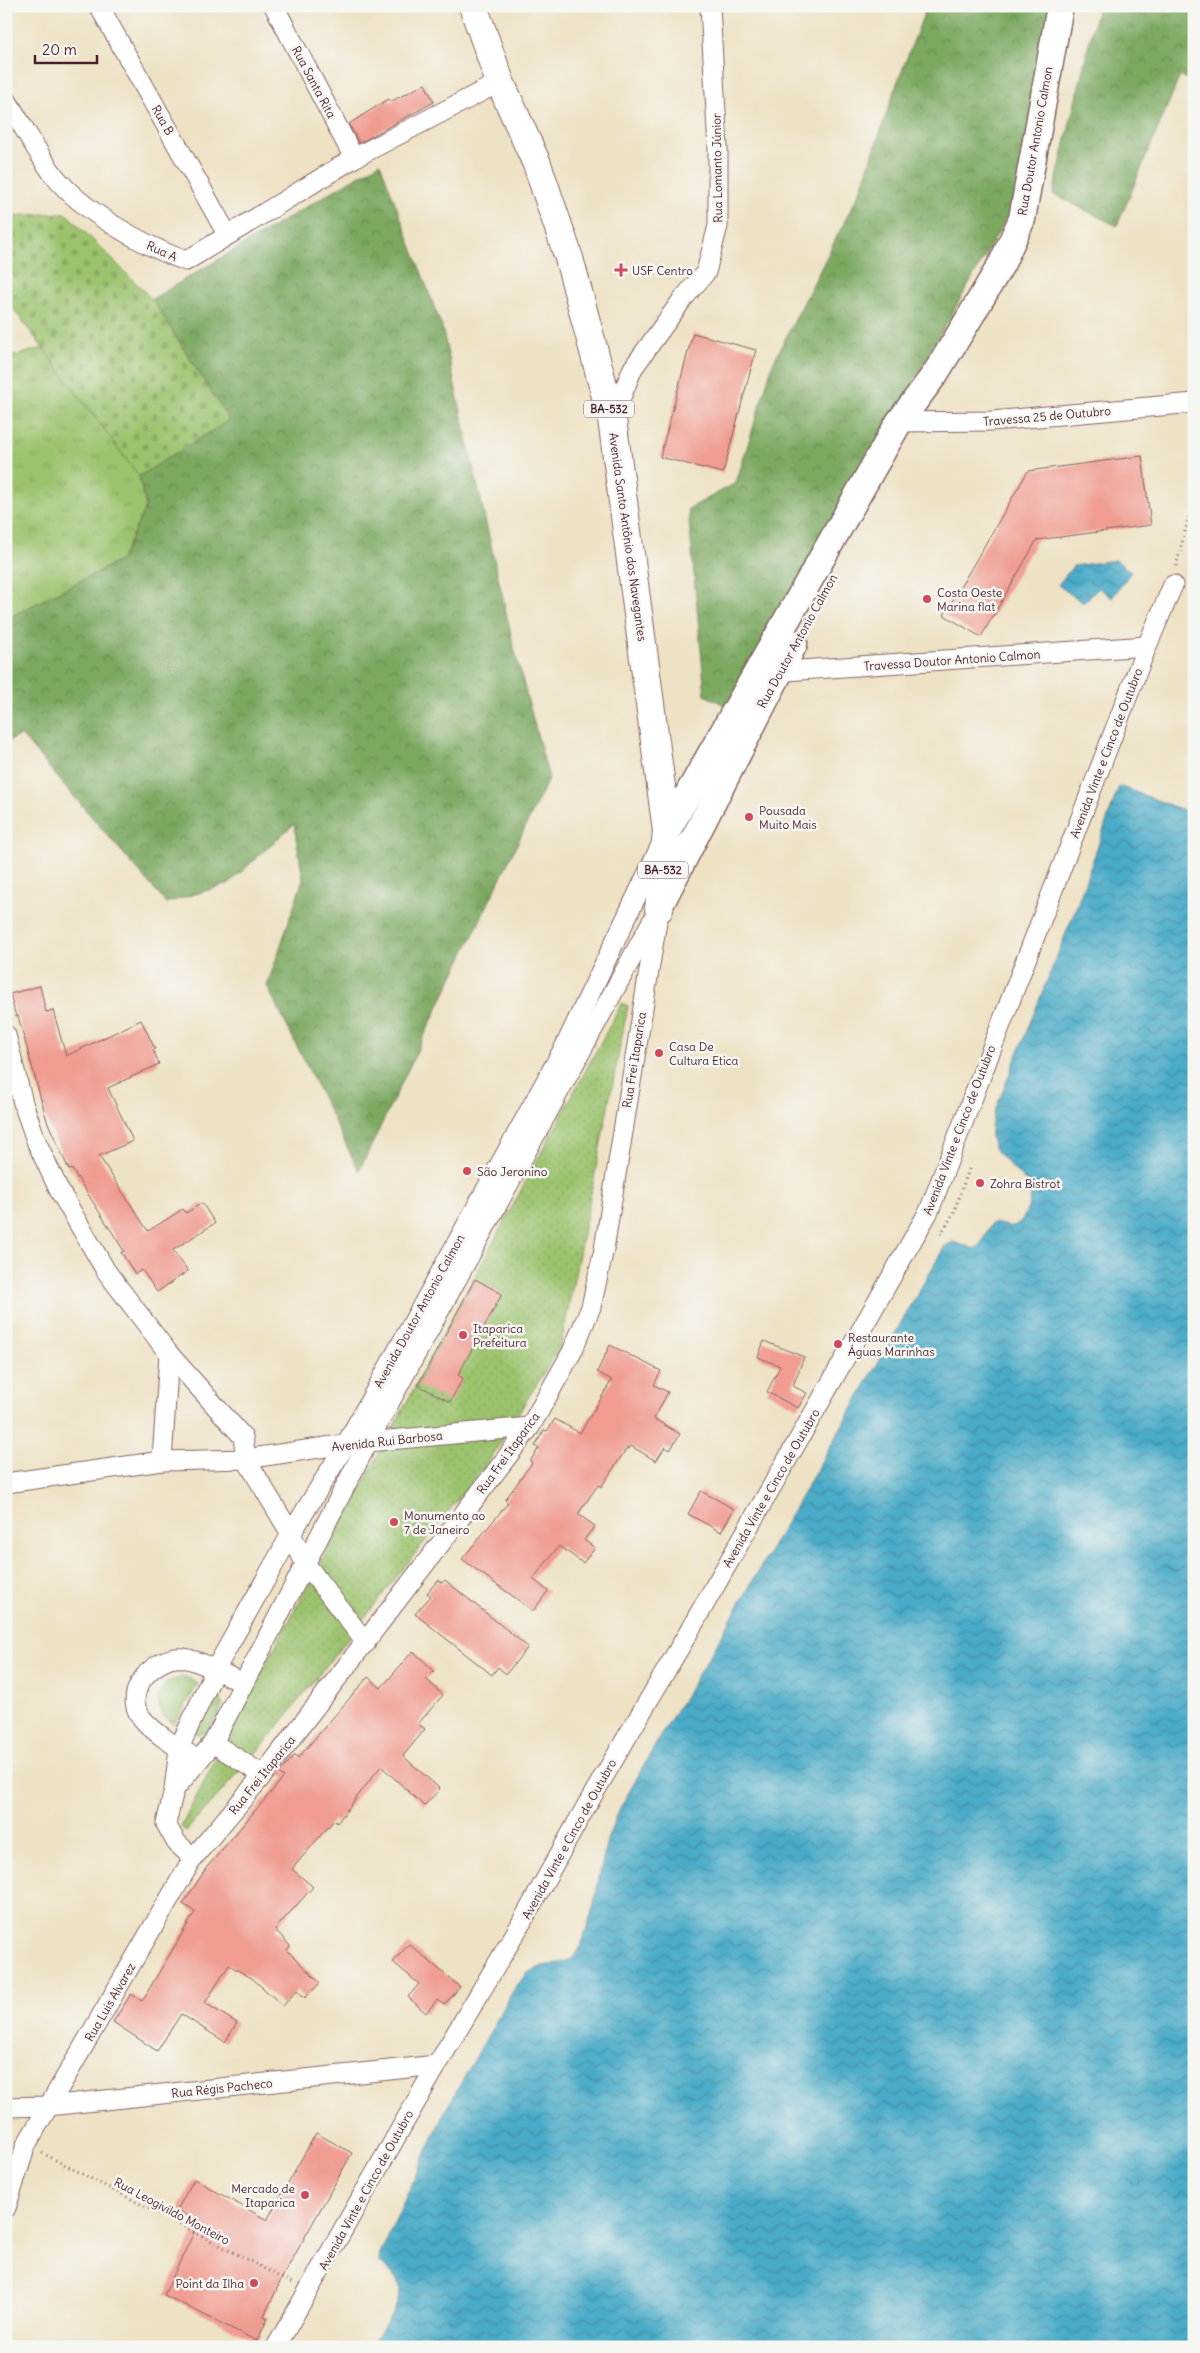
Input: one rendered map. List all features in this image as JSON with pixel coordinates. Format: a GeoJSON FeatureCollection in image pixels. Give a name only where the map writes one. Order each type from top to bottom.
{"type":"FeatureCollection","features":[{"type":"Feature","properties":{"kind":"main road","name":"Avenida Santo Antônio dos Navegantes"},"geometry":{"type":"LineString","coordinates":[[475,7],[500,82],[537,164],[565,249],[612,419],[667,831],[658,909]]}},
{"type":"Feature","properties":{"kind":"street","name":"Rua B"},"geometry":{"type":"LineString","coordinates":[[99,6],[228,234]]}},
{"type":"Feature","properties":{"kind":"street","name":"Rua Santa Rita"},"geometry":{"type":"LineString","coordinates":[[274,6],[354,158]]}},
{"type":"Feature","properties":{"kind":"street","name":"Rua Lomanto Júnior"},"geometry":{"type":"LineString","coordinates":[[612,419],[633,368],[682,300],[706,272],[718,226],[718,148],[710,6]]}},
{"type":"Feature","properties":{"kind":"street","name":"Rua Doutor Antonio Calmon"},"geometry":{"type":"LineString","coordinates":[[667,831],[768,672],[910,422],[935,374],[1002,262],[1022,219],[1060,6]]}},
{"type":"Feature","properties":{"kind":"street","name":"Rua A"},"geometry":{"type":"LineString","coordinates":[[6,100],[53,174],[66,189],[131,237],[164,254],[186,261],[202,253],[228,234],[354,158],[500,82]]}},
{"type":"Feature","properties":{"kind":"street","name":"Travessa 25 de Outubro"},"geometry":{"type":"LineString","coordinates":[[910,422],[992,421],[1194,403]]}},
{"type":"Feature","properties":{"kind":"street","name":"Avenida Vinte e Cinco de Outubro"},"geometry":{"type":"LineString","coordinates":[[276,2347],[437,2065],[520,1927],[584,1810],[722,1575],[929,1211],[1147,646],[1173,585]]}},
{"type":"Feature","properties":{"kind":"street","name":"Travessa Doutor Antonio Calmon"},"geometry":{"type":"LineString","coordinates":[[768,672],[1147,646]]}},
{"type":"Feature","properties":{"kind":"street","name":"Rua Doutor Antonio Calmon"},"geometry":{"type":"LineString","coordinates":[[658,909],[768,672]]}},
{"type":"Feature","properties":{"kind":"street","name":"Avenida Doutor Antonio Calmon"},"geometry":{"type":"LineString","coordinates":[[571,1051],[667,831]]}},
{"type":"Feature","properties":{"kind":"street","name":"Avenida Doutor Antonio Calmon"},"geometry":{"type":"LineString","coordinates":[[174,1790],[213,1743],[493,1197],[571,1051],[658,909]]}},
{"type":"Feature","properties":{"kind":"street","name":"Rua Frei Itaparica"},"geometry":{"type":"LineString","coordinates":[[193,1858],[263,1775],[530,1427],[572,1352],[591,1307],[604,1248],[658,909]]}},
{"type":"Feature","properties":{"kind":"street"},"geometry":{"type":"LineString","coordinates":[[6,1035],[23,1103],[37,1143],[59,1190],[106,1271],[169,1354],[243,1437],[246,1459],[291,1534],[305,1563],[366,1643]]}},
{"type":"Feature","properties":{"kind":"street","name":"Avenida Doutor Antonio Calmon"},"geometry":{"type":"LineString","coordinates":[[193,1858],[176,1842],[166,1824],[174,1790],[179,1748],[215,1670],[291,1534],[493,1197]]}},
{"type":"Feature","properties":{"kind":"street"},"geometry":{"type":"LineString","coordinates":[[162,1461],[169,1354]]}},
{"type":"Feature","properties":{"kind":"street","name":"Avenida Rui Barbosa"},"geometry":{"type":"LineString","coordinates":[[6,1483],[162,1461],[246,1459],[346,1444],[530,1427]]}},
{"type":"Feature","properties":{"kind":"street"},"geometry":{"type":"LineString","coordinates":[[199,1761],[179,1748],[141,1717],[136,1702],[139,1686],[147,1671],[172,1659],[182,1658],[215,1670],[243,1684]]}},
{"type":"Feature","properties":{"kind":"street"},"geometry":{"type":"LineString","coordinates":[[213,1743],[263,1775]]}},
{"type":"Feature","properties":{"kind":"street","name":"Rua Luis Alvarez"},"geometry":{"type":"LineString","coordinates":[[6,2208],[26,2145],[193,1858]]}},
{"type":"Feature","properties":{"kind":"street","name":"Rua Régis Pacheco"},"geometry":{"type":"LineString","coordinates":[[6,2107],[48,2106],[437,2065]]}},
{"type":"Feature","properties":{"kind":"path"},"geometry":{"type":"LineString","coordinates":[[1173,585],[1176,565],[1194,497]]}},
{"type":"Feature","properties":{"kind":"path","name":"Rua Leogivildo Monteiro"},"geometry":{"type":"LineString","coordinates":[[26,2145],[309,2292]]}},
{"type":"Feature","properties":{"kind":"green space"},"geometry":{"type":"Polygon","coordinates":[[[927,6],[1051,6],[1015,203],[728,707],[705,695],[688,509],[736,483],[773,363],[860,191],[896,86],[927,6]]]}},
{"type":"Feature","properties":{"kind":"green space"},"geometry":{"type":"Polygon","coordinates":[[[1098,6],[1194,6],[1194,82],[1180,76],[1117,226],[1053,194],[1098,6]]]}},
{"type":"Feature","properties":{"kind":"green space"},"geometry":{"type":"Polygon","coordinates":[[[380,163],[442,327],[514,648],[549,778],[359,1171],[267,986],[303,879],[294,824],[228,884],[166,903],[21,735],[6,742],[6,619],[121,560],[146,506],[139,476],[229,420],[152,299],[380,163]]]}},
{"type":"Feature","properties":{"kind":"green space"},"geometry":{"type":"Polygon","coordinates":[[[66,213],[152,299],[229,420],[139,476],[6,299],[6,216],[66,213]]]}},
{"type":"Feature","properties":{"kind":"green space"},"geometry":{"type":"Polygon","coordinates":[[[43,348],[139,476],[146,506],[121,560],[6,619],[6,358],[43,348]]]}},
{"type":"Feature","properties":{"kind":"green space"},"geometry":{"type":"Polygon","coordinates":[[[622,1003],[628,1006],[561,1345],[491,1458],[265,1743],[186,1831],[181,1827],[236,1719],[622,1003]]]}},
{"type":"Feature","properties":{"kind":"green space"},"geometry":{"type":"Polygon","coordinates":[[[182,1677],[189,1678],[198,1684],[174,1724],[161,1714],[158,1697],[166,1683],[182,1677]]]}},
{"type":"Feature","properties":{"kind":"green space"},"geometry":{"type":"Polygon","coordinates":[[[212,1696],[220,1697],[223,1705],[207,1733],[197,1734],[195,1733],[212,1696]]]}},
{"type":"Feature","properties":{"kind":"water"},"geometry":{"type":"Polygon","coordinates":[[[1116,560],[1131,572],[1112,598],[1099,588],[1083,603],[1058,585],[1073,566],[1116,560]]]}},
{"type":"Feature","properties":{"kind":"water"},"geometry":{"type":"Polygon","coordinates":[[[1119,786],[1194,814],[1194,2347],[369,2347],[393,2312],[400,2289],[395,2277],[379,2261],[380,2254],[444,2113],[517,1984],[529,1972],[543,1966],[565,1962],[573,1957],[581,1947],[593,1908],[607,1840],[620,1808],[658,1740],[716,1645],[945,1246],[953,1242],[975,1249],[980,1245],[992,1223],[1013,1226],[1024,1215],[1029,1203],[1031,1187],[993,1146],[991,1127],[994,1113],[1076,908],[1119,786]]]}},
{"type":"Feature","properties":{"kind":"building"},"geometry":{"type":"Polygon","coordinates":[[[425,84],[434,102],[359,143],[349,124],[388,99],[390,102],[425,84]]]}},
{"type":"Feature","properties":{"kind":"building"},"geometry":{"type":"Polygon","coordinates":[[[693,333],[756,350],[723,473],[660,457],[693,333]]]}},
{"type":"Feature","properties":{"kind":"building"},"geometry":{"type":"Polygon","coordinates":[[[1142,456],[1151,525],[1037,540],[981,637],[944,615],[1028,471],[1142,456]]]}},
{"type":"Feature","properties":{"kind":"building"},"geometry":{"type":"Polygon","coordinates":[[[40,986],[46,1012],[53,1010],[66,1056],[141,1020],[155,1049],[153,1050],[159,1064],[108,1088],[133,1141],[99,1156],[148,1231],[183,1209],[186,1213],[202,1203],[215,1223],[173,1250],[188,1271],[157,1292],[142,1270],[135,1274],[121,1252],[124,1251],[72,1169],[69,1170],[47,1121],[18,1016],[16,1017],[10,994],[40,986]]]}},
{"type":"Feature","properties":{"kind":"building","name":"Itaparica Prefeitura"},"geometry":{"type":"Polygon","coordinates":[[[475,1279],[502,1294],[458,1375],[463,1378],[450,1402],[418,1385],[475,1279]]]}},
{"type":"Feature","properties":{"kind":"building"},"geometry":{"type":"Polygon","coordinates":[[[764,1341],[804,1357],[793,1386],[807,1393],[798,1408],[767,1392],[780,1366],[758,1357],[764,1341]]]}},
{"type":"Feature","properties":{"kind":"building"},"geometry":{"type":"Polygon","coordinates":[[[610,1345],[661,1371],[654,1385],[668,1392],[654,1419],[680,1434],[670,1450],[665,1447],[656,1461],[631,1446],[629,1449],[627,1448],[601,1487],[598,1485],[578,1514],[595,1526],[584,1540],[595,1548],[583,1563],[559,1546],[533,1579],[548,1591],[533,1611],[462,1559],[508,1503],[505,1500],[532,1463],[530,1461],[539,1448],[535,1446],[544,1430],[547,1431],[555,1419],[580,1433],[612,1380],[597,1372],[610,1345]]]}},
{"type":"Feature","properties":{"kind":"building"},"geometry":{"type":"Polygon","coordinates":[[[701,1491],[734,1509],[721,1532],[688,1514],[701,1491]]]}},
{"type":"Feature","properties":{"kind":"building"},"geometry":{"type":"Polygon","coordinates":[[[438,1580],[442,1583],[445,1580],[528,1647],[506,1674],[498,1667],[492,1675],[415,1614],[431,1596],[427,1593],[438,1580]]]}},
{"type":"Feature","properties":{"kind":"building"},"geometry":{"type":"Polygon","coordinates":[[[413,1651],[434,1671],[426,1679],[443,1695],[418,1724],[425,1729],[403,1756],[440,1789],[424,1806],[381,1766],[337,1823],[334,1820],[292,1869],[313,1887],[275,1929],[290,1946],[287,1950],[320,1983],[305,1998],[297,1990],[283,2006],[253,1979],[229,1965],[205,2003],[237,2023],[225,2042],[181,2014],[157,2051],[113,2022],[131,1994],[142,2001],[195,1912],[183,1904],[207,1867],[284,1777],[279,1773],[295,1755],[298,1758],[368,1677],[381,1688],[413,1651]]]}},
{"type":"Feature","properties":{"kind":"building"},"geometry":{"type":"Polygon","coordinates":[[[409,1944],[460,1987],[444,2005],[437,2000],[426,2013],[408,1997],[419,1984],[393,1962],[409,1944]]]}},
{"type":"Feature","properties":{"kind":"building"},"geometry":{"type":"Polygon","coordinates":[[[316,2133],[352,2153],[283,2276],[264,2316],[268,2318],[257,2341],[164,2295],[199,2222],[177,2210],[194,2179],[267,2220],[316,2133]]]}},
{"type":"Feature","properties":{"kind":"place","name":"USF Centro"},"geometry":{"type":"Point","coordinates":[621,270]}},
{"type":"Feature","properties":{"kind":"place","name":"Costa Oeste Marina flat"},"geometry":{"type":"Point","coordinates":[927,599]}},
{"type":"Feature","properties":{"kind":"place","name":"Pousada Muito Mais"},"geometry":{"type":"Point","coordinates":[749,817]}},
{"type":"Feature","properties":{"kind":"place","name":"Casa De Cultura Etica"},"geometry":{"type":"Point","coordinates":[659,1053]}},
{"type":"Feature","properties":{"kind":"place","name":"São Jeronino"},"geometry":{"type":"Point","coordinates":[467,1171]}},
{"type":"Feature","properties":{"kind":"place","name":"Zohra Bistrot"},"geometry":{"type":"Point","coordinates":[980,1183]}},
{"type":"Feature","properties":{"kind":"place","name":"Itaparica Prefeitura"},"geometry":{"type":"Point","coordinates":[463,1335]}},
{"type":"Feature","properties":{"kind":"place","name":"Restaurante Águas Marinhas"},"geometry":{"type":"Point","coordinates":[838,1344]}},
{"type":"Feature","properties":{"kind":"place","name":"Monumento ao 7 de Janeiro"},"geometry":{"type":"Point","coordinates":[394,1522]}},
{"type":"Feature","properties":{"kind":"place","name":"Mercado de Itaparica"},"geometry":{"type":"Point","coordinates":[305,2195]}},
{"type":"Feature","properties":{"kind":"place","name":"Point da Ilha"},"geometry":{"type":"Point","coordinates":[254,2283]}}]}
